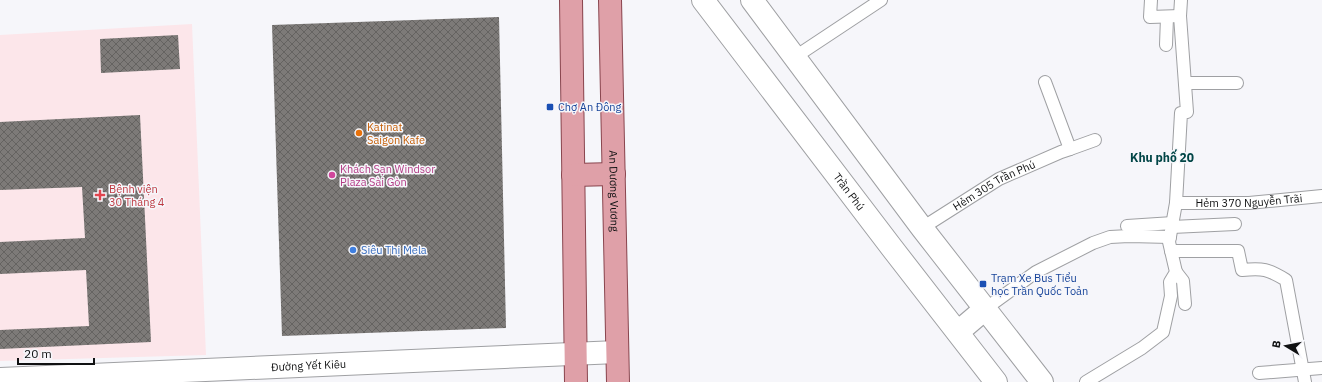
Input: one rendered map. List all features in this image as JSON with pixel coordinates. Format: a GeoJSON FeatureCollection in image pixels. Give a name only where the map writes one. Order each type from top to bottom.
{"type":"FeatureCollection","features":[{"type":"Feature","properties":{"kind":"main road"},"geometry":{"type":"LineString","coordinates":[[571,0],[576,382]]}},
{"type":"Feature","properties":{"kind":"main road","name":"An Dương Vương"},"geometry":{"type":"LineString","coordinates":[[610,0],[618,382]]}},
{"type":"Feature","properties":{"kind":"main road","name":"Trần Phú"},"geometry":{"type":"LineString","coordinates":[[703,0],[996,382]]}},
{"type":"Feature","properties":{"kind":"main road"},"geometry":{"type":"LineString","coordinates":[[752,0],[922,228],[1042,382]]}},
{"type":"Feature","properties":{"kind":"main road"},"geometry":{"type":"LineString","coordinates":[[573,175],[614,174]]}},
{"type":"Feature","properties":{"kind":"main road"},"geometry":{"type":"LineString","coordinates":[[958,332],[985,309]]}},
{"type":"Feature","properties":{"kind":"main road","name":"Đường Yết Kiêu"},"geometry":{"type":"LineString","coordinates":[[0,379],[228,375],[617,352]]}},
{"type":"Feature","properties":{"kind":"lane"},"geometry":{"type":"LineString","coordinates":[[795,57],[881,0]]}},
{"type":"Feature","properties":{"kind":"lane"},"geometry":{"type":"LineString","coordinates":[[1151,0],[1150,16],[1180,16]]}},
{"type":"Feature","properties":{"kind":"lane"},"geometry":{"type":"LineString","coordinates":[[1181,0],[1180,16],[1187,112],[1181,113],[1176,203],[1169,242],[1176,272],[1183,281],[1185,304]]}},
{"type":"Feature","properties":{"kind":"lane"},"geometry":{"type":"LineString","coordinates":[[1166,45],[1167,16]]}},
{"type":"Feature","properties":{"kind":"lane"},"geometry":{"type":"LineString","coordinates":[[1045,82],[1070,149]]}},
{"type":"Feature","properties":{"kind":"lane"},"geometry":{"type":"LineString","coordinates":[[1185,83],[1237,83]]}},
{"type":"Feature","properties":{"kind":"lane","name":"Hẻm 305 Trần Phú"},"geometry":{"type":"LineString","coordinates":[[922,228],[999,179],[1062,152],[1095,140]]}},
{"type":"Feature","properties":{"kind":"lane","name":"Hẻm 370 Nguyễn Trãi"},"geometry":{"type":"LineString","coordinates":[[1176,203],[1249,203],[1322,196]]}},
{"type":"Feature","properties":{"kind":"lane"},"geometry":{"type":"LineString","coordinates":[[985,309],[1036,272],[1093,243],[1110,237],[1129,236],[1171,229],[1235,224]]}},
{"type":"Feature","properties":{"kind":"lane"},"geometry":{"type":"LineString","coordinates":[[1127,226],[1171,229]]}},
{"type":"Feature","properties":{"kind":"lane"},"geometry":{"type":"LineString","coordinates":[[1171,251],[1238,251],[1242,270],[1258,268],[1271,271],[1286,280],[1305,382]]}},
{"type":"Feature","properties":{"kind":"lane"},"geometry":{"type":"LineString","coordinates":[[1086,382],[1142,348],[1163,332],[1171,296],[1170,282],[1176,272]]}},
{"type":"Feature","properties":{"kind":"lane"},"geometry":{"type":"LineString","coordinates":[[1259,373],[1322,368]]}},
{"type":"Feature","properties":{"kind":"shaded area","name":"Bệnh viện 30 Tháng 4"},"geometry":{"type":"Polygon","coordinates":[[[192,24],[206,355],[0,361],[0,35],[192,24]]]}},
{"type":"Feature","properties":{"kind":"building"},"geometry":{"type":"Polygon","coordinates":[[[499,17],[506,328],[282,336],[272,25],[499,17]]]}},
{"type":"Feature","properties":{"kind":"building"},"geometry":{"type":"Polygon","coordinates":[[[178,35],[180,69],[101,73],[100,39],[178,35]]]}},
{"type":"Feature","properties":{"kind":"building"},"geometry":{"type":"Polygon","coordinates":[[[140,115],[151,342],[0,349],[0,330],[89,326],[86,270],[0,274],[0,242],[85,238],[82,187],[0,190],[0,122],[140,115]]]}},
{"type":"Feature","properties":{"kind":"place","name":"Chợ An Đông"},"geometry":{"type":"Point","coordinates":[550,107]}},
{"type":"Feature","properties":{"kind":"place","name":"Katinat Saigon Kafe"},"geometry":{"type":"Point","coordinates":[359,133]}},
{"type":"Feature","properties":{"kind":"place","name":"Khách Sạn Windsor Plaza Sài Gòn"},"geometry":{"type":"Point","coordinates":[332,175]}},
{"type":"Feature","properties":{"kind":"place","name":"Bệnh viện 30 Tháng 4"},"geometry":{"type":"Point","coordinates":[100,195]}},
{"type":"Feature","properties":{"kind":"place","name":"Siêu Thị Mela"},"geometry":{"type":"Point","coordinates":[353,250]}},
{"type":"Feature","properties":{"kind":"place","name":"Trạm Xe Bus Tiểu học Trần Quốc Toản"},"geometry":{"type":"Point","coordinates":[983,284]}},
{"type":"Feature","properties":{"kind":"district","name":"Khu phố 20"},"geometry":{"type":"Point","coordinates":[1162,158]}}]}
